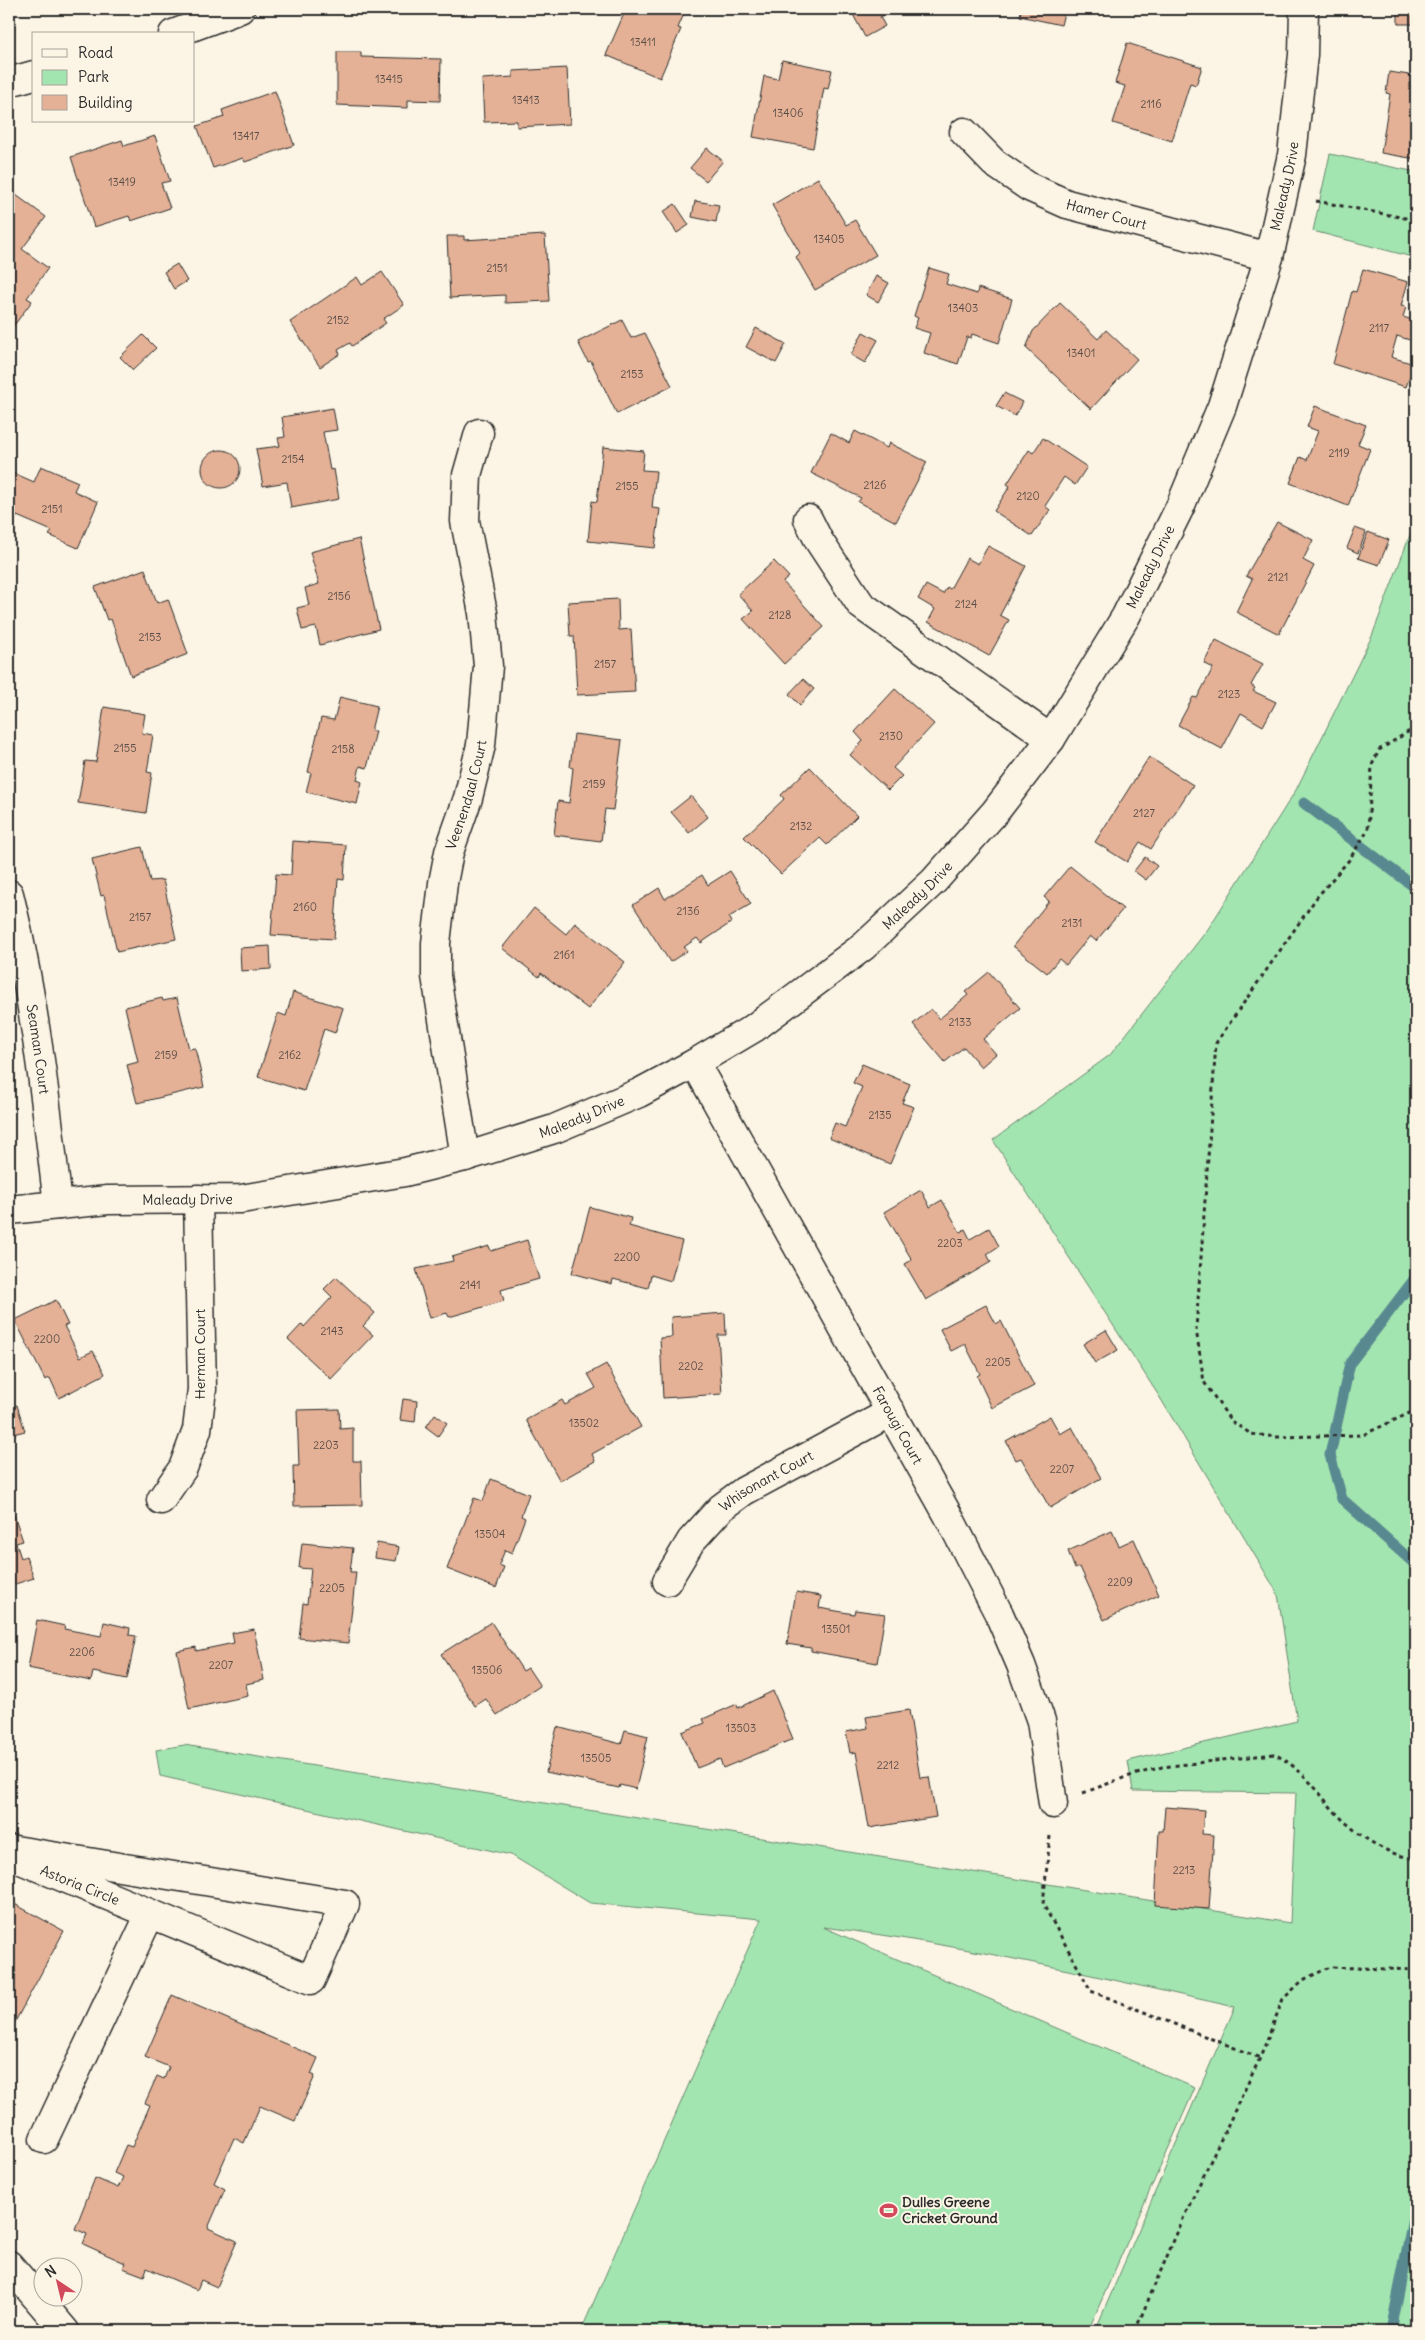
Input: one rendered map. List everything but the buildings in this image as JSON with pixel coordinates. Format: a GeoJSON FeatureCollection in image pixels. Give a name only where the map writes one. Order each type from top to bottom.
{"type":"FeatureCollection","features":[{"type":"Feature","properties":{"kind":"street"},"geometry":{"type":"LineString","coordinates":[[178,32],[237,9]]}},
{"type":"Feature","properties":{"kind":"street","name":"Maleady Drive"},"geometry":{"type":"LineString","coordinates":[[9,1210],[108,1200],[241,1199],[405,1172],[465,1157],[554,1129],[639,1092],[696,1063],[754,1028],[864,946],[934,882],[995,812],[1051,740],[1126,616],[1180,507],[1222,406],[1269,257],[1292,154],[1302,54],[1304,9]]}},
{"type":"Feature","properties":{"kind":"street"},"geometry":{"type":"LineString","coordinates":[[9,82],[32,76]]}},
{"type":"Feature","properties":{"kind":"street","name":"Hamer Court"},"geometry":{"type":"LineString","coordinates":[[964,132],[994,163],[1029,187],[1067,204],[1269,257]]}},
{"type":"Feature","properties":{"kind":"street","name":"Veenendaal Court"},"geometry":{"type":"LineString","coordinates":[[465,1157],[436,976],[436,943],[443,883],[448,860],[468,798],[481,745],[488,666],[483,613],[465,521],[467,475],[479,433]]}},
{"type":"Feature","properties":{"kind":"street"},"geometry":{"type":"LineString","coordinates":[[808,519],[819,541],[861,604],[1051,740]]}},
{"type":"Feature","properties":{"kind":"street","name":"Seaman Court"},"geometry":{"type":"LineString","coordinates":[[9,894],[20,938],[43,1082],[58,1205]]}},
{"type":"Feature","properties":{"kind":"street","name":"Farougi Court"},"geometry":{"type":"LineString","coordinates":[[696,1063],[891,1412],[999,1614],[1041,1721],[1053,1804]]}},
{"type":"Feature","properties":{"kind":"street","name":"Herman Court"},"geometry":{"type":"LineString","coordinates":[[161,1500],[183,1468],[198,1422],[202,1390],[198,1199]]}},
{"type":"Feature","properties":{"kind":"street","name":"Whisonant Court"},"geometry":{"type":"LineString","coordinates":[[667,1581],[690,1541],[721,1508],[744,1491],[891,1412]]}},
{"type":"Feature","properties":{"kind":"street","name":"Astoria Circle"},"geometry":{"type":"LineString","coordinates":[[9,1849],[345,1904],[311,1980],[9,1856]]}},
{"type":"Feature","properties":{"kind":"street"},"geometry":{"type":"LineString","coordinates":[[44,2138],[150,1914]]}},
{"type":"Feature","properties":{"kind":"street"},"geometry":{"type":"LineString","coordinates":[[9,2265],[65,2331]]}},
{"type":"Feature","properties":{"kind":"path"},"geometry":{"type":"LineString","coordinates":[[1283,195],[1416,220]]}},
{"type":"Feature","properties":{"kind":"path"},"geometry":{"type":"LineString","coordinates":[[1416,727],[1379,750],[1372,765],[1368,830],[1349,860],[1317,897],[1216,1043],[1196,1329],[1204,1382],[1231,1421],[1251,1434],[1276,1437],[1363,1435],[1416,1410]]}},
{"type":"Feature","properties":{"kind":"path"},"geometry":{"type":"LineString","coordinates":[[1260,2058],[1091,1991],[1043,1904],[1053,1804],[1126,1777],[1162,1768],[1274,1754],[1288,1761],[1314,1785],[1325,1801],[1353,1829],[1380,1847],[1401,1857],[1416,1859]]}},
{"type":"Feature","properties":{"kind":"path"},"geometry":{"type":"LineString","coordinates":[[1135,2331],[1186,2212],[1260,2058],[1283,1999],[1303,1980],[1330,1967],[1416,1970]]}},
{"type":"Feature","properties":{"kind":"green space"},"geometry":{"type":"Polygon","coordinates":[[[1330,154],[1416,172],[1416,258],[1313,231],[1330,154]]]}},
{"type":"Feature","properties":{"kind":"green space"},"geometry":{"type":"Polygon","coordinates":[[[1416,519],[1416,2331],[1095,2331],[1235,2007],[979,1952],[927,1942],[823,1927],[1195,2088],[1088,2331],[581,2331],[761,1919],[590,1903],[511,1855],[160,1776],[156,1750],[184,1745],[1290,1923],[1296,1793],[1133,1791],[1128,1761],[1297,1721],[1278,1594],[1159,1396],[993,1140],[1110,1055],[1208,929],[1296,790],[1372,636],[1416,519]]]}},
{"type":"Feature","properties":{"kind":"waterway"},"geometry":{"type":"LineString","coordinates":[[1304,803],[1416,888]]}},
{"type":"Feature","properties":{"kind":"waterway"},"geometry":{"type":"LineString","coordinates":[[1416,1277],[1350,1363],[1330,1455],[1342,1499],[1416,1565]]}},
{"type":"Feature","properties":{"kind":"waterway"},"geometry":{"type":"LineString","coordinates":[[1391,2331],[1416,2204]]}},
{"type":"Feature","properties":{"kind":"place","name":"Dulles Greene Cricket Ground"},"geometry":{"type":"Point","coordinates":[888,2210]}}]}
